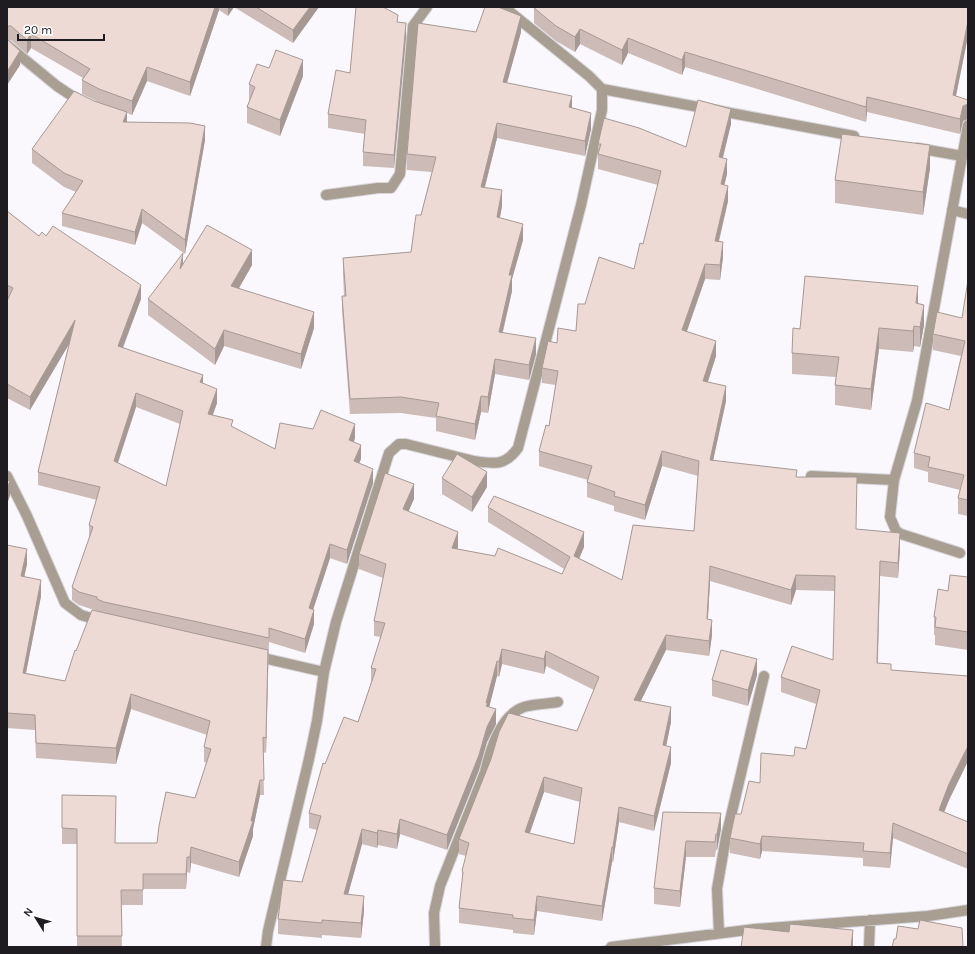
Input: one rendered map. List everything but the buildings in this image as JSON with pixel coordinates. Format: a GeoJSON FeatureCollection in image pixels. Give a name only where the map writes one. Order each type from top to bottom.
{"type":"FeatureCollection","features":[{"type":"Feature","properties":{"kind":"street"},"geometry":{"type":"LineString","coordinates":[[326,195],[378,188],[390,188],[400,174],[413,26],[426,7]]}},
{"type":"Feature","properties":{"kind":"street"},"geometry":{"type":"LineString","coordinates":[[511,9],[602,89],[860,137]]}},
{"type":"Feature","properties":{"kind":"street"},"geometry":{"type":"LineString","coordinates":[[7,44],[57,86],[89,105]]}},
{"type":"Feature","properties":{"kind":"street"},"geometry":{"type":"LineString","coordinates":[[266,947],[268,931],[316,728],[324,672],[336,622],[389,453],[399,444],[406,444],[474,461],[499,462],[505,461],[513,455],[518,448],[581,205],[602,110],[602,89]]}},
{"type":"Feature","properties":{"kind":"street"},"geometry":{"type":"LineString","coordinates":[[960,553],[901,534],[896,531],[890,517],[894,480],[917,401],[968,125]]}},
{"type":"Feature","properties":{"kind":"street"},"geometry":{"type":"LineString","coordinates":[[907,146],[962,156]]}},
{"type":"Feature","properties":{"kind":"street"},"geometry":{"type":"LineString","coordinates":[[952,210],[968,214]]}},
{"type":"Feature","properties":{"kind":"street"},"geometry":{"type":"LineString","coordinates":[[7,476],[27,516],[65,603],[81,615],[109,623]]}},
{"type":"Feature","properties":{"kind":"street"},"geometry":{"type":"LineString","coordinates":[[811,476],[894,480]]}},
{"type":"Feature","properties":{"kind":"street"},"geometry":{"type":"LineString","coordinates":[[242,653],[324,672]]}},
{"type":"Feature","properties":{"kind":"street"},"geometry":{"type":"LineString","coordinates":[[719,933],[717,889],[726,837],[764,676]]}},
{"type":"Feature","properties":{"kind":"street"},"geometry":{"type":"LineString","coordinates":[[435,947],[434,912],[440,886],[480,786],[490,754],[500,731],[509,717],[524,708],[558,702]]}},
{"type":"Feature","properties":{"kind":"street"},"geometry":{"type":"LineString","coordinates":[[611,947],[755,929],[928,916],[968,910]]}},
{"type":"Feature","properties":{"kind":"street"},"geometry":{"type":"LineString","coordinates":[[869,947],[870,920]]}}]}
